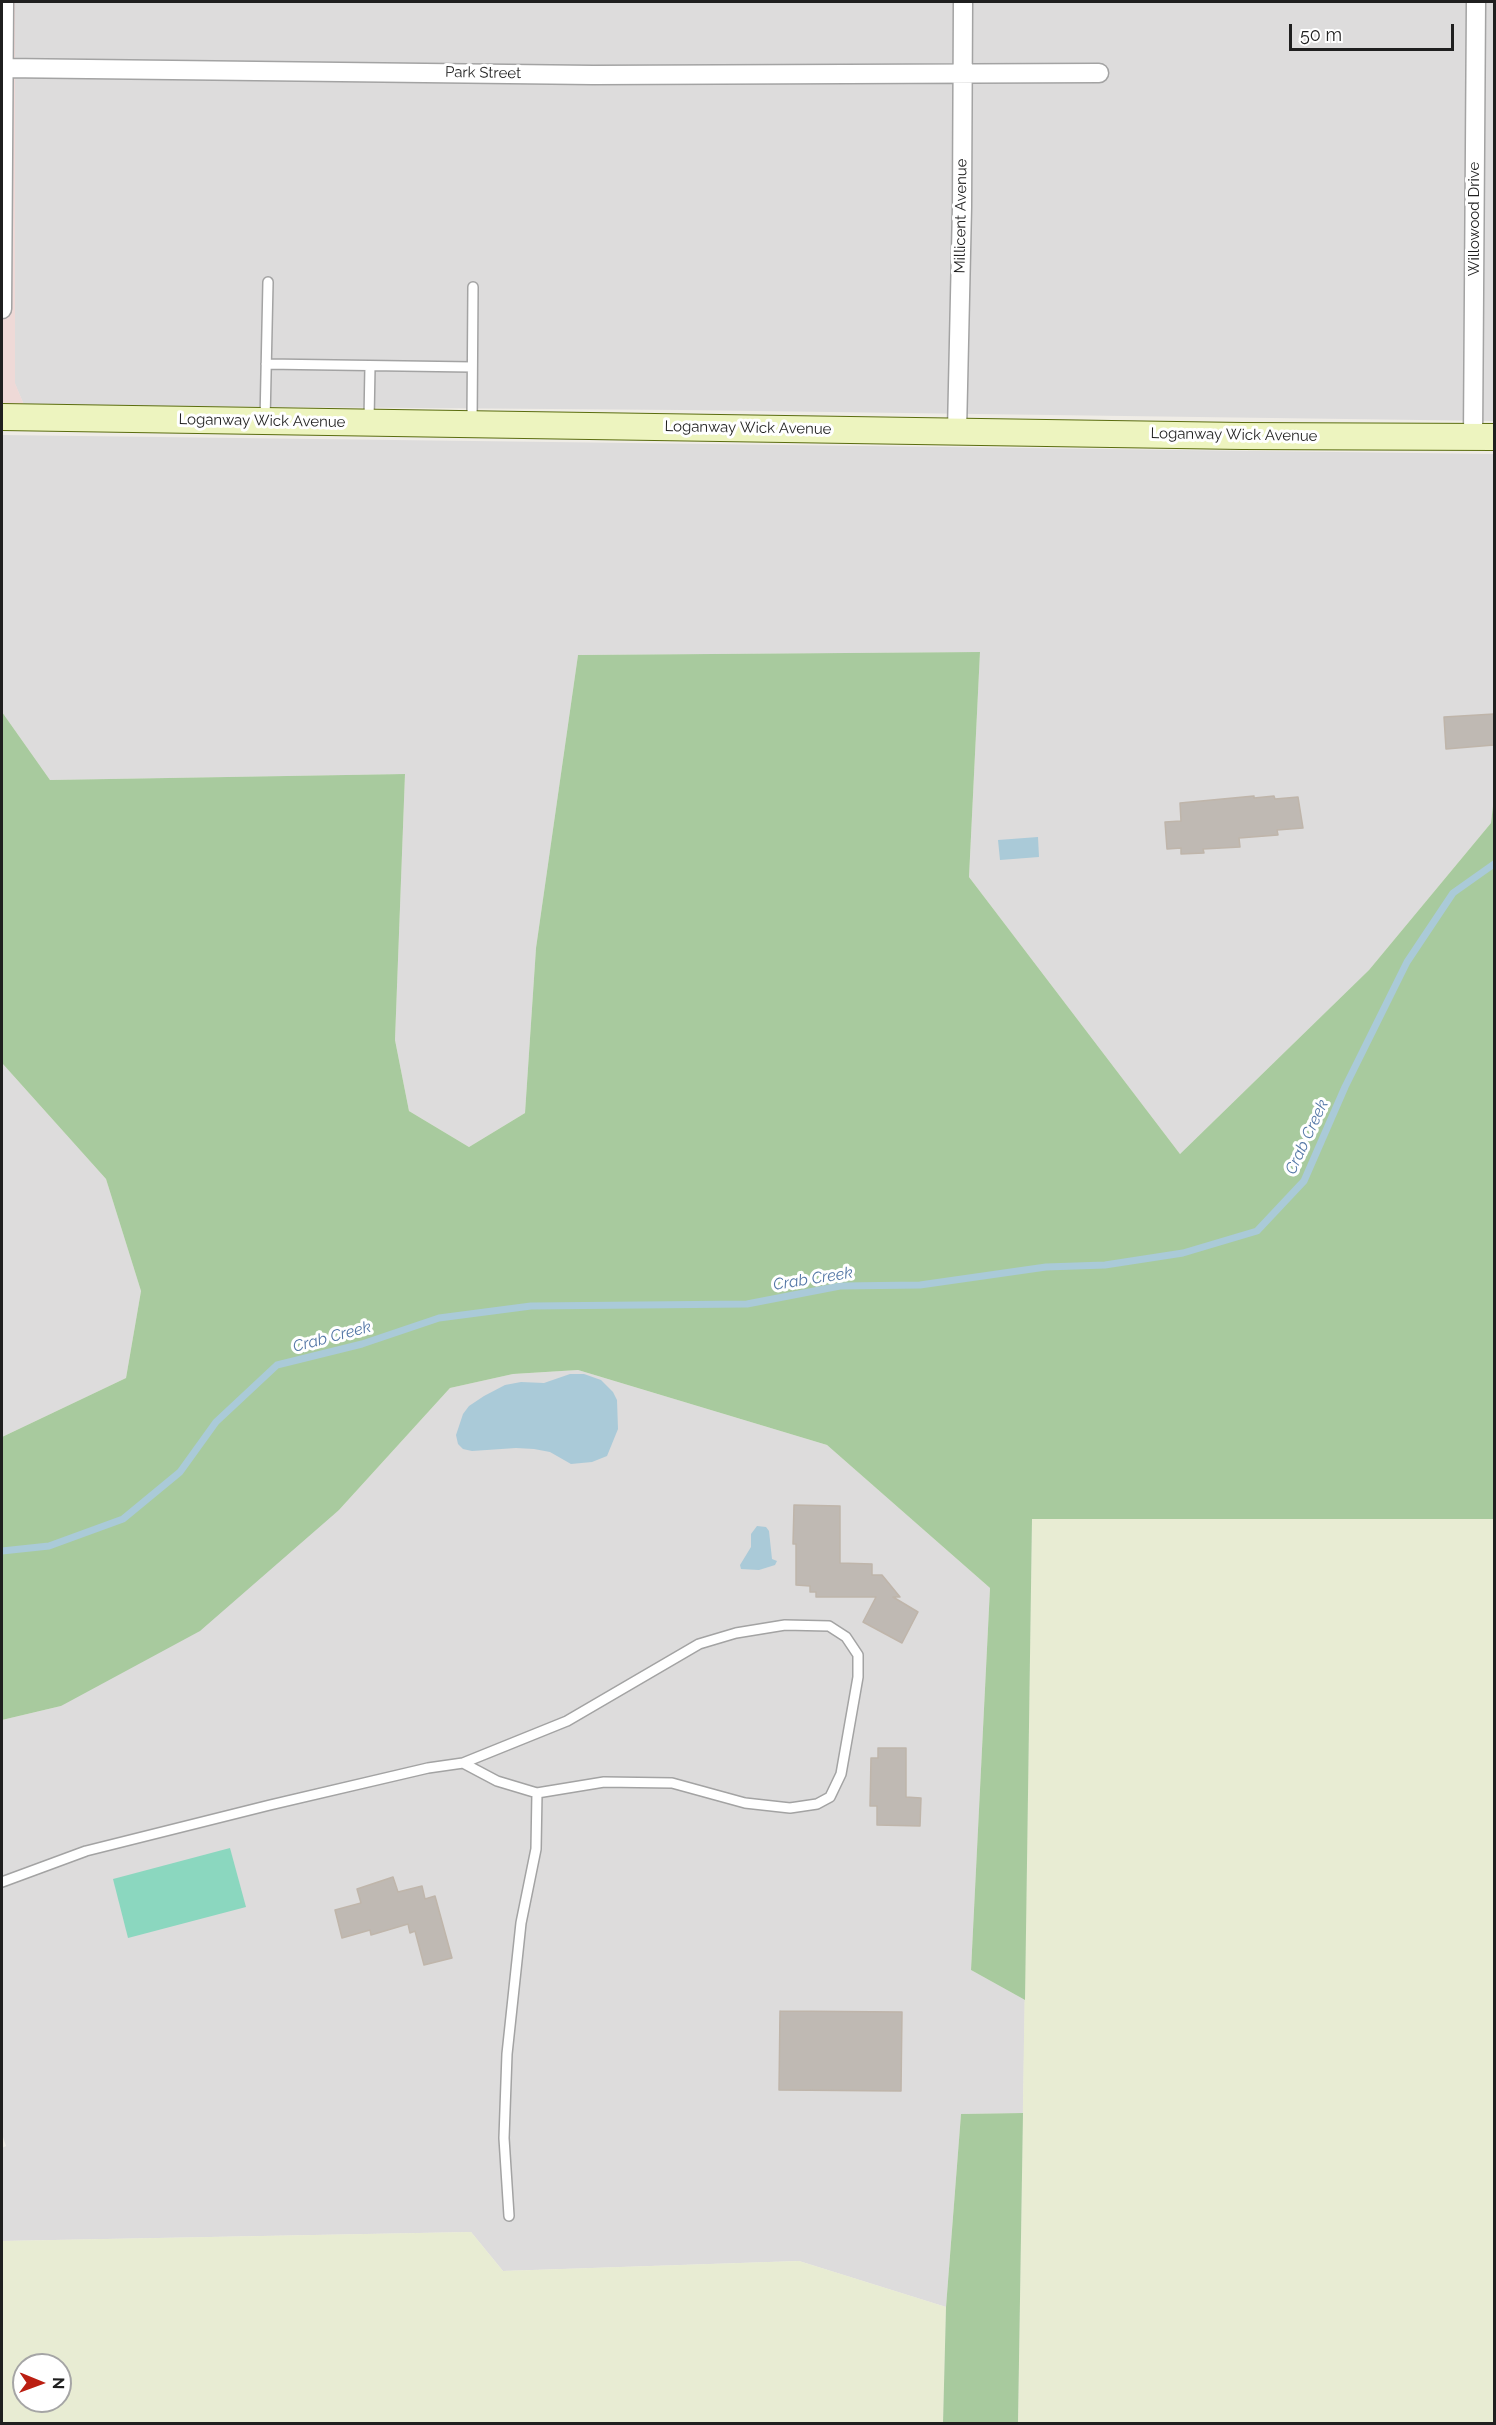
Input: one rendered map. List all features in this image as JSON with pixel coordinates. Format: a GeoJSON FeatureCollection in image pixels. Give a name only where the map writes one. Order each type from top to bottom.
{"type":"FeatureCollection","features":[{"type":"Feature","properties":{"kind":"street"},"geometry":{"type":"LineString","coordinates":[[2,309],[4,2]]}},
{"type":"Feature","properties":{"kind":"street","name":"Millicent Avenue"},"geometry":{"type":"LineString","coordinates":[[957,431],[963,2]]}},
{"type":"Feature","properties":{"kind":"street","name":"Willowood Drive"},"geometry":{"type":"LineString","coordinates":[[1476,2],[1484,437]]}},
{"type":"Feature","properties":{"kind":"street","name":"Park Street"},"geometry":{"type":"LineString","coordinates":[[4,68],[593,75],[1099,73]]}},
{"type":"Feature","properties":{"kind":"street","name":"Loganway Wick Avenue"},"geometry":{"type":"LineString","coordinates":[[2,417],[1242,436],[1484,437]]}},
{"type":"Feature","properties":{"kind":"lane"},"geometry":{"type":"LineString","coordinates":[[265,421],[268,282]]}},
{"type":"Feature","properties":{"kind":"lane"},"geometry":{"type":"LineString","coordinates":[[472,424],[473,288]]}},
{"type":"Feature","properties":{"kind":"lane"},"geometry":{"type":"LineString","coordinates":[[266,364],[472,367]]}},
{"type":"Feature","properties":{"kind":"lane"},"geometry":{"type":"LineString","coordinates":[[369,423],[370,366]]}},
{"type":"Feature","properties":{"kind":"lane"},"geometry":{"type":"LineString","coordinates":[[2,1882],[86,1851],[428,1768],[463,1763],[567,1721],[699,1644],[736,1633],[785,1625],[829,1626],[846,1637],[858,1654],[858,1677],[841,1774],[830,1797],[817,1804],[790,1808],[745,1803],[672,1783],[604,1782],[537,1793],[497,1781],[463,1763]]}},
{"type":"Feature","properties":{"kind":"lane"},"geometry":{"type":"LineString","coordinates":[[509,2216],[504,2138],[507,2054],[521,1923],[536,1849],[537,1793]]}},
{"type":"Feature","properties":{"kind":"shaded area"},"geometry":{"type":"Polygon","coordinates":[[[2,2],[15,2],[15,383],[24,405],[2,405],[2,2]]]}},
{"type":"Feature","properties":{"kind":"shaded area"},"geometry":{"type":"Polygon","coordinates":[[[15,2],[1494,2],[1494,421],[682,410],[24,405],[15,384],[15,2]]]}},
{"type":"Feature","properties":{"kind":"shaded area"},"geometry":{"type":"Polygon","coordinates":[[[2,435],[1494,454],[1494,797],[1491,823],[1369,970],[1180,1154],[969,877],[980,652],[578,655],[536,948],[525,1113],[469,1147],[409,1111],[395,1040],[405,774],[50,780],[2,712],[2,435]]]}},
{"type":"Feature","properties":{"kind":"shaded area"},"geometry":{"type":"Polygon","coordinates":[[[2,1063],[106,1179],[141,1291],[126,1378],[2,1437],[2,1063]]]}},
{"type":"Feature","properties":{"kind":"shaded area"},"geometry":{"type":"Polygon","coordinates":[[[578,1370],[827,1445],[990,1588],[971,1970],[1025,2000],[1023,2113],[961,2114],[946,2307],[799,2261],[503,2271],[471,2232],[2,2241],[2,2148],[6,2146],[2,2134],[2,1720],[61,1706],[339,1510],[450,1388],[513,1374],[578,1370]]]}},
{"type":"Feature","properties":{"kind":"green space"},"geometry":{"type":"Polygon","coordinates":[[[980,652],[969,877],[1180,1154],[1369,970],[1491,823],[1494,797],[1494,1519],[1032,1519],[1025,2000],[971,1970],[990,1588],[827,1445],[578,1370],[513,1374],[450,1388],[339,1510],[200,1631],[61,1706],[2,1720],[2,1437],[126,1378],[141,1291],[106,1179],[2,1063],[2,712],[50,780],[405,774],[395,1040],[409,1111],[469,1147],[525,1113],[536,948],[578,655],[980,652]]]}},
{"type":"Feature","properties":{"kind":"green space"},"geometry":{"type":"Polygon","coordinates":[[[1032,1518],[1494,1519],[1494,2423],[1018,2424],[1032,1518]]]}},
{"type":"Feature","properties":{"kind":"green space"},"geometry":{"type":"Polygon","coordinates":[[[230,1848],[246,1907],[128,1938],[113,1879],[230,1848]]]}},
{"type":"Feature","properties":{"kind":"green space"},"geometry":{"type":"Polygon","coordinates":[[[1023,2113],[1018,2423],[943,2423],[946,2307],[961,2114],[1023,2113]]]}},
{"type":"Feature","properties":{"kind":"green space"},"geometry":{"type":"Polygon","coordinates":[[[471,2232],[503,2271],[799,2261],[946,2307],[943,2423],[2,2423],[2,2241],[471,2232]]]}},
{"type":"Feature","properties":{"kind":"water"},"geometry":{"type":"Polygon","coordinates":[[[1038,837],[1039,857],[1000,860],[998,840],[1038,837]]]}},
{"type":"Feature","properties":{"kind":"water"},"geometry":{"type":"Polygon","coordinates":[[[570,1374],[584,1374],[601,1380],[613,1392],[617,1400],[618,1429],[607,1456],[592,1462],[571,1464],[550,1452],[534,1449],[472,1451],[463,1449],[458,1444],[456,1435],[463,1414],[469,1406],[484,1396],[505,1385],[521,1382],[544,1383],[570,1374]]]}},
{"type":"Feature","properties":{"kind":"water"},"geometry":{"type":"Polygon","coordinates":[[[757,1526],[766,1527],[769,1531],[772,1559],[777,1561],[775,1565],[759,1570],[741,1569],[740,1565],[751,1547],[751,1534],[757,1526]]]}},
{"type":"Feature","properties":{"kind":"building"},"geometry":{"type":"Polygon","coordinates":[[[1494,714],[1494,745],[1446,749],[1444,717],[1494,714]]]}},
{"type":"Feature","properties":{"kind":"building"},"geometry":{"type":"Polygon","coordinates":[[[1254,796],[1254,798],[1274,796],[1275,799],[1298,797],[1303,828],[1277,830],[1278,835],[1239,838],[1240,847],[1203,849],[1204,853],[1181,854],[1181,848],[1167,849],[1165,822],[1181,821],[1180,803],[1254,796]]]}},
{"type":"Feature","properties":{"kind":"building"},"geometry":{"type":"Polygon","coordinates":[[[794,1505],[840,1506],[840,1563],[872,1564],[872,1575],[882,1575],[900,1597],[893,1597],[918,1612],[902,1643],[863,1622],[876,1597],[816,1597],[816,1592],[810,1592],[810,1586],[796,1585],[796,1544],[793,1544],[794,1505]]]}},
{"type":"Feature","properties":{"kind":"building"},"geometry":{"type":"Polygon","coordinates":[[[878,1748],[906,1748],[906,1797],[921,1798],[920,1826],[877,1825],[877,1806],[870,1806],[871,1758],[878,1758],[878,1748]]]}},
{"type":"Feature","properties":{"kind":"building"},"geometry":{"type":"Polygon","coordinates":[[[393,1877],[398,1892],[422,1886],[425,1899],[435,1896],[452,1958],[424,1965],[415,1931],[410,1933],[408,1924],[371,1935],[370,1930],[342,1938],[335,1910],[361,1903],[357,1889],[393,1877]]]}},
{"type":"Feature","properties":{"kind":"building"},"geometry":{"type":"Polygon","coordinates":[[[780,2011],[902,2012],[901,2091],[779,2090],[780,2011]]]}},
{"type":"Feature","properties":{"kind":"waterway","name":"Crab Creek"},"geometry":{"type":"LineString","coordinates":[[2,1551],[49,1546],[123,1519],[180,1472],[216,1422],[277,1365],[362,1344],[439,1318],[531,1306],[747,1304],[840,1286],[920,1285],[1046,1267],[1105,1265],[1183,1253],[1257,1231],[1304,1181],[1345,1087],[1407,962],[1453,893],[1494,864]]}}]}
